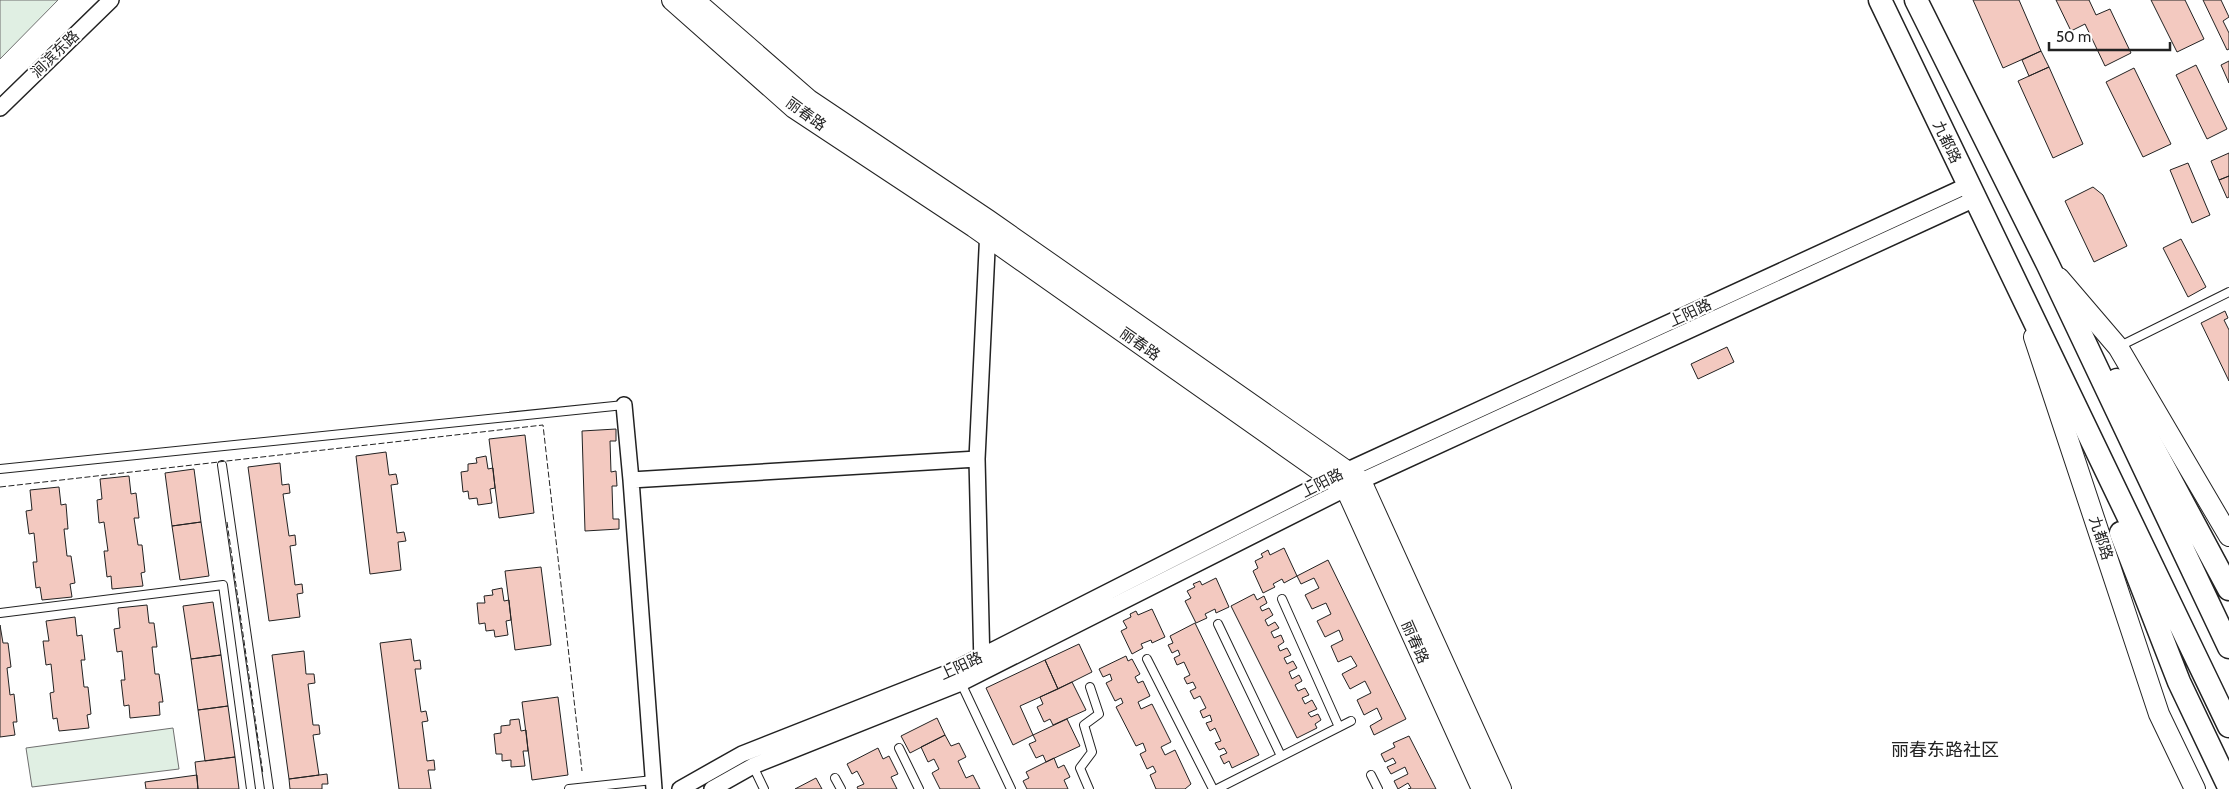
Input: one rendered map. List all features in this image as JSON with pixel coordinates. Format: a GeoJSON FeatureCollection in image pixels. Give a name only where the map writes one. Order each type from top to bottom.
{"type":"FeatureCollection","features":[{"type":"Feature","properties":{"kind":"main road","name":"丽春路"},"geometry":{"type":"LineString","coordinates":[[672,0],[794,108],[988,228]]}},
{"type":"Feature","properties":{"kind":"main road","name":"丽春路"},"geometry":{"type":"LineString","coordinates":[[694,0],[809,100],[1346,480],[1501,789]]}},
{"type":"Feature","properties":{"kind":"main road","name":"九都路"},"geometry":{"type":"LineString","coordinates":[[1880,0],[2229,726]]}},
{"type":"Feature","properties":{"kind":"main road"},"geometry":{"type":"LineString","coordinates":[[1916,0],[2048,265],[2229,647]]}},
{"type":"Feature","properties":{"kind":"main road"},"geometry":{"type":"LineString","coordinates":[[2048,265],[2118,347],[2229,536]]}},
{"type":"Feature","properties":{"kind":"main road"},"geometry":{"type":"LineString","coordinates":[[2048,265],[2134,408],[2229,589]]}},
{"type":"Feature","properties":{"kind":"main road","name":"九都路"},"geometry":{"type":"LineString","coordinates":[[2016,283],[2160,714],[2195,789]]}},
{"type":"Feature","properties":{"kind":"main road"},"geometry":{"type":"LineString","coordinates":[[2053,361],[2179,682],[2229,787]]}},
{"type":"Feature","properties":{"kind":"main road","name":"丽春路"},"geometry":{"type":"LineString","coordinates":[[1346,480],[1482,789]]}},
{"type":"Feature","properties":{"kind":"street","name":"涧滨东路"},"geometry":{"type":"LineString","coordinates":[[0,108],[111,0]]}},
{"type":"Feature","properties":{"kind":"street","name":"上阳路"},"geometry":{"type":"LineString","coordinates":[[680,789],[742,754],[950,672],[1346,480],[1971,192]]}},
{"type":"Feature","properties":{"kind":"street"},"geometry":{"type":"LineString","coordinates":[[982,673],[977,459],[988,228]]}},
{"type":"Feature","properties":{"kind":"street"},"geometry":{"type":"LineString","coordinates":[[624,405],[654,785]]}},
{"type":"Feature","properties":{"kind":"street"},"geometry":{"type":"LineString","coordinates":[[631,480],[977,459]]}},
{"type":"Feature","properties":{"kind":"street","name":"上阳路"},"geometry":{"type":"LineString","coordinates":[[712,789],[753,766],[982,673],[1346,480]]}},
{"type":"Feature","properties":{"kind":"lane"},"geometry":{"type":"LineString","coordinates":[[2118,347],[2229,292]]}},
{"type":"Feature","properties":{"kind":"lane"},"geometry":{"type":"LineString","coordinates":[[0,469],[624,405]]}},
{"type":"Feature","properties":{"kind":"lane"},"geometry":{"type":"LineString","coordinates":[[222,465],[269,789]]}},
{"type":"Feature","properties":{"kind":"lane"},"geometry":{"type":"LineString","coordinates":[[0,613],[223,585],[251,789]]}},
{"type":"Feature","properties":{"kind":"lane"},"geometry":{"type":"LineString","coordinates":[[1282,599],[1339,727]]}},
{"type":"Feature","properties":{"kind":"lane"},"geometry":{"type":"LineString","coordinates":[[1218,624],[1281,756]]}},
{"type":"Feature","properties":{"kind":"lane"},"geometry":{"type":"LineString","coordinates":[[1147,659],[1213,789]]}},
{"type":"Feature","properties":{"kind":"lane"},"geometry":{"type":"LineString","coordinates":[[961,683],[1011,789]]}},
{"type":"Feature","properties":{"kind":"lane"},"geometry":{"type":"LineString","coordinates":[[1089,789],[1080,768],[1092,752],[1084,726],[1099,714],[1090,687]]}},
{"type":"Feature","properties":{"kind":"lane"},"geometry":{"type":"LineString","coordinates":[[1217,789],[1351,721]]}},
{"type":"Feature","properties":{"kind":"lane"},"geometry":{"type":"LineString","coordinates":[[899,748],[919,789]]}},
{"type":"Feature","properties":{"kind":"lane"},"geometry":{"type":"LineString","coordinates":[[753,766],[764,789]]}},
{"type":"Feature","properties":{"kind":"lane"},"geometry":{"type":"LineString","coordinates":[[1371,775],[1378,789]]}},
{"type":"Feature","properties":{"kind":"lane"},"geometry":{"type":"LineString","coordinates":[[835,778],[841,789]]}},
{"type":"Feature","properties":{"kind":"lane"},"geometry":{"type":"LineString","coordinates":[[569,789],[654,785]]}},
{"type":"Feature","properties":{"kind":"green space"},"geometry":{"type":"Polygon","coordinates":[[[0,0],[58,0],[0,59],[0,0]]]}},
{"type":"Feature","properties":{"kind":"green space"},"geometry":{"type":"Polygon","coordinates":[[[173,728],[179,769],[32,787],[26,748],[173,728]]]}},
{"type":"Feature","properties":{"kind":"building"},"geometry":{"type":"Polygon","coordinates":[[[1973,0],[2019,0],[2041,51],[2003,68],[1973,0]]]}},
{"type":"Feature","properties":{"kind":"building"},"geometry":{"type":"Polygon","coordinates":[[[2056,0],[2089,0],[2096,15],[2110,9],[2131,53],[2105,66],[2085,24],[2071,31],[2056,0]]]}},
{"type":"Feature","properties":{"kind":"building"},"geometry":{"type":"Polygon","coordinates":[[[2151,0],[2185,0],[2204,39],[2177,52],[2151,0]]]}},
{"type":"Feature","properties":{"kind":"building"},"geometry":{"type":"Polygon","coordinates":[[[2203,0],[2221,0],[2229,17],[2223,21],[2229,33],[2229,49],[2227,50],[2203,0]]]}},
{"type":"Feature","properties":{"kind":"building"},"geometry":{"type":"Polygon","coordinates":[[[2041,51],[2049,67],[2029,76],[2022,60],[2041,51]]]}},
{"type":"Feature","properties":{"kind":"building"},"geometry":{"type":"Polygon","coordinates":[[[2229,61],[2229,83],[2221,65],[2229,61]]]}},
{"type":"Feature","properties":{"kind":"building"},"geometry":{"type":"Polygon","coordinates":[[[2196,65],[2227,129],[2207,139],[2176,75],[2196,65]]]}},
{"type":"Feature","properties":{"kind":"building"},"geometry":{"type":"Polygon","coordinates":[[[2049,67],[2083,144],[2053,158],[2018,81],[2049,67]]]}},
{"type":"Feature","properties":{"kind":"building"},"geometry":{"type":"Polygon","coordinates":[[[2134,68],[2171,144],[2143,157],[2106,82],[2134,68]]]}},
{"type":"Feature","properties":{"kind":"building"},"geometry":{"type":"Polygon","coordinates":[[[2229,153],[2229,176],[2219,180],[2211,161],[2229,153]]]}},
{"type":"Feature","properties":{"kind":"building"},"geometry":{"type":"Polygon","coordinates":[[[2188,163],[2210,215],[2192,223],[2170,170],[2188,163]]]}},
{"type":"Feature","properties":{"kind":"building"},"geometry":{"type":"Polygon","coordinates":[[[2229,176],[2229,197],[2227,198],[2219,180],[2229,176]]]}},
{"type":"Feature","properties":{"kind":"building"},"geometry":{"type":"Polygon","coordinates":[[[2093,187],[2103,195],[2127,246],[2094,262],[2065,201],[2093,187]]]}},
{"type":"Feature","properties":{"kind":"building"},"geometry":{"type":"Polygon","coordinates":[[[2181,239],[2206,287],[2188,297],[2163,248],[2181,239]]]}},
{"type":"Feature","properties":{"kind":"building"},"geometry":{"type":"Polygon","coordinates":[[[2225,311],[2228,318],[2224,320],[2229,330],[2229,381],[2201,323],[2225,311]]]}},
{"type":"Feature","properties":{"kind":"building"},"geometry":{"type":"Polygon","coordinates":[[[1727,347],[1734,362],[1698,379],[1691,364],[1727,347]]]}},
{"type":"Feature","properties":{"kind":"building"},"geometry":{"type":"Polygon","coordinates":[[[616,429],[616,441],[610,441],[611,472],[616,471],[617,486],[612,486],[613,519],[619,519],[619,529],[585,531],[582,431],[616,429]]]}},
{"type":"Feature","properties":{"kind":"building"},"geometry":{"type":"Polygon","coordinates":[[[525,435],[534,513],[499,518],[489,439],[525,435]]]}},
{"type":"Feature","properties":{"kind":"building"},"geometry":{"type":"Polygon","coordinates":[[[386,452],[389,475],[396,474],[398,484],[391,485],[397,533],[404,532],[406,541],[398,542],[401,570],[370,574],[356,456],[386,452]]]}},
{"type":"Feature","properties":{"kind":"building"},"geometry":{"type":"Polygon","coordinates":[[[486,456],[488,469],[493,468],[495,488],[490,489],[492,503],[478,505],[477,498],[469,499],[468,491],[463,492],[461,472],[468,471],[468,464],[477,463],[476,458],[486,456]]]}},
{"type":"Feature","properties":{"kind":"building"},"geometry":{"type":"Polygon","coordinates":[[[280,463],[282,485],[289,484],[290,493],[283,494],[289,536],[295,535],[296,545],[290,546],[295,585],[302,584],[303,593],[297,594],[300,617],[269,621],[248,467],[280,463]]]}},
{"type":"Feature","properties":{"kind":"building"},"geometry":{"type":"Polygon","coordinates":[[[194,469],[201,522],[172,526],[165,473],[194,469]]]}},
{"type":"Feature","properties":{"kind":"building"},"geometry":{"type":"Polygon","coordinates":[[[129,476],[131,494],[136,493],[139,518],[134,518],[138,545],[142,545],[145,572],[141,573],[143,586],[112,589],[111,576],[107,577],[104,551],[108,551],[104,522],[99,523],[97,500],[102,499],[100,479],[129,476]]]}},
{"type":"Feature","properties":{"kind":"building"},"geometry":{"type":"Polygon","coordinates":[[[59,487],[61,505],[66,504],[68,529],[64,529],[67,556],[71,556],[75,583],[70,584],[72,597],[42,600],[40,587],[36,588],[33,562],[37,562],[34,533],[29,534],[26,511],[32,510],[30,490],[59,487]]]}},
{"type":"Feature","properties":{"kind":"building"},"geometry":{"type":"Polygon","coordinates":[[[201,522],[209,576],[180,580],[172,526],[201,522]]]}},
{"type":"Feature","properties":{"kind":"building"},"geometry":{"type":"Polygon","coordinates":[[[1284,548],[1297,576],[1284,583],[1282,579],[1273,584],[1275,587],[1263,593],[1253,571],[1258,568],[1255,561],[1263,557],[1261,554],[1268,550],[1270,555],[1284,548]]]}},
{"type":"Feature","properties":{"kind":"building"},"geometry":{"type":"Polygon","coordinates":[[[1328,560],[1406,719],[1374,735],[1370,726],[1382,719],[1377,708],[1364,715],[1357,700],[1371,693],[1365,681],[1350,689],[1342,674],[1357,666],[1351,656],[1338,662],[1331,646],[1343,640],[1339,630],[1325,637],[1317,621],[1331,614],[1326,603],[1312,609],[1305,595],[1319,588],[1314,578],[1301,584],[1297,576],[1328,560]]]}},
{"type":"Feature","properties":{"kind":"building"},"geometry":{"type":"Polygon","coordinates":[[[541,567],[551,645],[515,650],[505,571],[541,567]]]}},
{"type":"Feature","properties":{"kind":"building"},"geometry":{"type":"Polygon","coordinates":[[[1216,578],[1229,607],[1216,613],[1215,609],[1205,614],[1207,618],[1196,623],[1185,601],[1191,598],[1187,591],[1195,587],[1193,584],[1200,581],[1202,585],[1216,578]]]}},
{"type":"Feature","properties":{"kind":"building"},"geometry":{"type":"Polygon","coordinates":[[[502,588],[504,601],[509,600],[511,620],[506,621],[508,635],[495,637],[494,630],[486,631],[485,623],[479,624],[477,603],[485,603],[484,596],[493,595],[492,590],[502,588]]]}},
{"type":"Feature","properties":{"kind":"building"},"geometry":{"type":"Polygon","coordinates":[[[1254,594],[1257,600],[1264,596],[1267,603],[1260,607],[1262,611],[1269,608],[1273,615],[1265,620],[1268,626],[1275,622],[1279,628],[1271,632],[1274,638],[1281,635],[1284,642],[1278,646],[1280,651],[1287,648],[1291,655],[1284,658],[1287,664],[1293,661],[1297,668],[1289,672],[1292,679],[1299,675],[1302,681],[1295,685],[1298,691],[1305,688],[1309,695],[1302,698],[1305,704],[1312,700],[1317,709],[1308,713],[1311,717],[1318,714],[1321,720],[1315,724],[1317,728],[1297,738],[1231,606],[1254,594]]]}},
{"type":"Feature","properties":{"kind":"building"},"geometry":{"type":"Polygon","coordinates":[[[213,602],[221,655],[191,659],[183,606],[213,602]]]}},
{"type":"Feature","properties":{"kind":"building"},"geometry":{"type":"Polygon","coordinates":[[[147,605],[149,623],[154,623],[157,647],[152,647],[155,674],[159,674],[163,702],[159,702],[160,715],[130,718],[129,705],[124,706],[121,680],[125,680],[122,651],[117,652],[114,629],[120,628],[118,608],[147,605]]]}},
{"type":"Feature","properties":{"kind":"building"},"geometry":{"type":"Polygon","coordinates":[[[1152,609],[1165,637],[1152,643],[1151,640],[1141,644],[1143,648],[1132,654],[1121,631],[1127,628],[1123,621],[1131,617],[1130,614],[1136,611],[1138,615],[1152,609]]]}},
{"type":"Feature","properties":{"kind":"building"},"geometry":{"type":"Polygon","coordinates":[[[75,617],[77,636],[82,635],[85,660],[81,660],[84,687],[88,687],[91,714],[87,715],[89,728],[59,731],[57,718],[53,719],[50,693],[54,692],[51,664],[46,665],[43,641],[49,641],[46,621],[75,617]]]}},
{"type":"Feature","properties":{"kind":"building"},"geometry":{"type":"Polygon","coordinates":[[[1195,623],[1259,755],[1232,768],[1229,761],[1224,764],[1220,756],[1227,753],[1224,748],[1219,750],[1215,743],[1221,741],[1215,728],[1210,731],[1206,723],[1212,721],[1210,715],[1203,718],[1200,711],[1206,708],[1200,696],[1194,699],[1190,691],[1196,688],[1193,682],[1187,684],[1184,678],[1190,675],[1184,662],[1177,665],[1174,658],[1180,655],[1178,650],[1172,653],[1168,645],[1173,643],[1170,636],[1195,623]]]}},
{"type":"Feature","properties":{"kind":"building"},"geometry":{"type":"Polygon","coordinates":[[[0,625],[3,643],[8,643],[11,667],[7,668],[10,695],[14,694],[17,722],[13,722],[15,735],[0,737],[0,625]]]}},
{"type":"Feature","properties":{"kind":"building"},"geometry":{"type":"Polygon","coordinates":[[[411,639],[414,661],[420,660],[421,669],[415,669],[421,712],[426,711],[428,721],[422,722],[427,761],[434,760],[435,770],[428,770],[431,789],[399,789],[380,643],[411,639]]]}},
{"type":"Feature","properties":{"kind":"building"},"geometry":{"type":"Polygon","coordinates":[[[1079,644],[1092,672],[1058,689],[1045,660],[1079,644]]]}},
{"type":"Feature","properties":{"kind":"building"},"geometry":{"type":"Polygon","coordinates":[[[304,651],[306,674],[314,674],[315,683],[308,684],[313,725],[319,725],[320,734],[313,735],[319,775],[289,779],[272,655],[304,651]]]}},
{"type":"Feature","properties":{"kind":"building"},"geometry":{"type":"Polygon","coordinates":[[[221,655],[228,706],[198,710],[191,659],[221,655]]]}},
{"type":"Feature","properties":{"kind":"building"},"geometry":{"type":"Polygon","coordinates":[[[1126,656],[1128,661],[1132,659],[1140,674],[1135,677],[1138,683],[1143,681],[1150,696],[1138,702],[1141,709],[1152,704],[1171,742],[1161,747],[1165,755],[1175,750],[1191,784],[1185,789],[1156,789],[1150,775],[1156,772],[1153,766],[1147,769],[1140,754],[1146,751],[1143,743],[1136,746],[1116,707],[1123,703],[1121,698],[1115,701],[1106,683],[1112,680],[1110,674],[1103,677],[1099,669],[1126,656]]]}},
{"type":"Feature","properties":{"kind":"building"},"geometry":{"type":"Polygon","coordinates":[[[1045,660],[1058,689],[1020,706],[1033,735],[1013,745],[986,688],[1045,660]]]}},
{"type":"Feature","properties":{"kind":"building"},"geometry":{"type":"Polygon","coordinates":[[[1072,682],[1086,710],[1053,725],[1050,719],[1044,722],[1037,707],[1043,704],[1040,697],[1072,682]]]}},
{"type":"Feature","properties":{"kind":"building"},"geometry":{"type":"Polygon","coordinates":[[[558,697],[568,775],[532,780],[522,702],[558,697]]]}},
{"type":"Feature","properties":{"kind":"building"},"geometry":{"type":"Polygon","coordinates":[[[228,706],[235,757],[205,761],[198,710],[228,706]]]}},
{"type":"Feature","properties":{"kind":"building"},"geometry":{"type":"Polygon","coordinates":[[[937,718],[945,735],[910,753],[901,736],[937,718]]]}},
{"type":"Feature","properties":{"kind":"building"},"geometry":{"type":"Polygon","coordinates":[[[519,719],[521,731],[526,730],[528,751],[523,751],[525,766],[511,767],[511,760],[502,761],[502,754],[496,754],[494,734],[501,733],[501,726],[510,725],[510,720],[519,719]]]}},
{"type":"Feature","properties":{"kind":"building"},"geometry":{"type":"Polygon","coordinates":[[[1067,719],[1080,746],[1046,762],[1043,755],[1036,758],[1029,744],[1036,741],[1033,735],[1067,719]]]}},
{"type":"Feature","properties":{"kind":"building"},"geometry":{"type":"Polygon","coordinates":[[[945,735],[951,746],[959,743],[966,757],[958,761],[966,778],[973,775],[980,789],[940,789],[932,773],[939,769],[934,759],[928,762],[921,747],[945,735]]]}},
{"type":"Feature","properties":{"kind":"building"},"geometry":{"type":"Polygon","coordinates":[[[1409,736],[1436,789],[1408,789],[1411,788],[1408,783],[1398,789],[1394,781],[1408,774],[1405,767],[1391,774],[1387,767],[1396,763],[1393,758],[1385,762],[1381,754],[1395,747],[1393,743],[1409,736]]]}},
{"type":"Feature","properties":{"kind":"building"},"geometry":{"type":"Polygon","coordinates":[[[878,748],[883,759],[889,756],[898,774],[891,777],[897,789],[858,789],[857,787],[864,784],[857,771],[852,774],[847,764],[878,748]]]}},
{"type":"Feature","properties":{"kind":"building"},"geometry":{"type":"Polygon","coordinates":[[[235,757],[239,789],[198,789],[195,762],[235,757]]]}},
{"type":"Feature","properties":{"kind":"building"},"geometry":{"type":"Polygon","coordinates":[[[1054,758],[1058,768],[1064,765],[1070,777],[1064,780],[1068,789],[1027,789],[1023,781],[1029,778],[1026,772],[1054,758]]]}},
{"type":"Feature","properties":{"kind":"building"},"geometry":{"type":"Polygon","coordinates":[[[327,774],[328,784],[322,784],[322,789],[290,789],[289,779],[327,774]]]}},
{"type":"Feature","properties":{"kind":"building"},"geometry":{"type":"Polygon","coordinates":[[[197,775],[198,789],[146,789],[145,782],[197,775]]]}},
{"type":"Feature","properties":{"kind":"building"},"geometry":{"type":"Polygon","coordinates":[[[816,778],[822,789],[795,789],[816,778]]]}},
{"type":"Feature","properties":{"kind":"fence"},"geometry":{"type":"LineString","coordinates":[[218,462],[543,425],[582,771]]}},
{"type":"Feature","properties":{"kind":"fence"},"geometry":{"type":"LineString","coordinates":[[0,487],[219,462]]}},
{"type":"Feature","properties":{"kind":"fence"},"geometry":{"type":"LineString","coordinates":[[227,522],[263,774]]}},
{"type":"Feature","properties":{"kind":"district","name":"丽春东路社区"},"geometry":{"type":"Point","coordinates":[1945,750]}}]}
